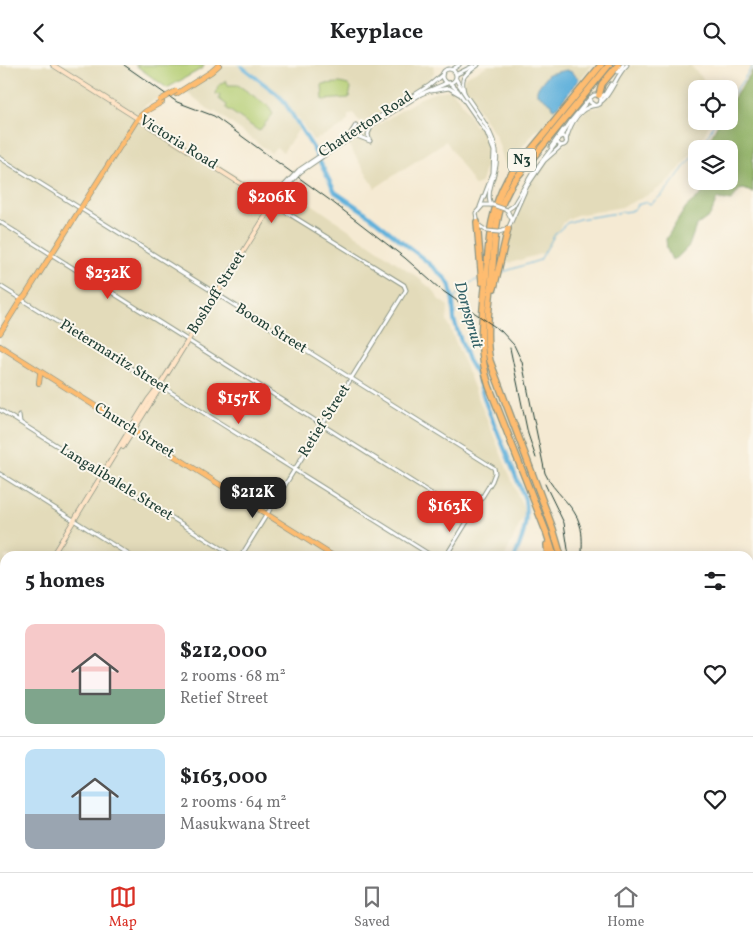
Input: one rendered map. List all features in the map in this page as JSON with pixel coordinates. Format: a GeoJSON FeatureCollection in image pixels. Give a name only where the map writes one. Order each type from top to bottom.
{"type":"FeatureCollection","features":[{"type":"Feature","properties":{"kind":"highway","name":"N3"},"geometry":{"type":"LineString","coordinates":[[489,276],[491,221],[503,186],[517,165],[601,65]]}},
{"type":"Feature","properties":{"kind":"highway","name":"N3"},"geometry":{"type":"LineString","coordinates":[[489,276],[500,211],[504,198],[513,182],[609,65]]}},
{"type":"Feature","properties":{"kind":"highway"},"geometry":{"type":"LineString","coordinates":[[600,98],[602,84],[618,65]]}},
{"type":"Feature","properties":{"kind":"highway"},"geometry":{"type":"LineString","coordinates":[[477,222],[489,276],[489,338],[493,372],[553,529],[560,551]]}},
{"type":"Feature","properties":{"kind":"highway"},"geometry":{"type":"LineString","coordinates":[[508,229],[489,276],[481,321],[481,351],[485,375],[552,551]]}},
{"type":"Feature","properties":{"kind":"highway"},"geometry":{"type":"LineString","coordinates":[[518,459],[520,472],[548,551]]}},
{"type":"Feature","properties":{"kind":"main road","name":"Victoria Road"},"geometry":{"type":"LineString","coordinates":[[53,65],[274,203]]}},
{"type":"Feature","properties":{"kind":"main road"},"geometry":{"type":"LineString","coordinates":[[0,338],[137,118],[145,109],[216,67]]}},
{"type":"Feature","properties":{"kind":"main road","name":"Boshoff Street"},"geometry":{"type":"LineString","coordinates":[[55,551],[274,203]]}},
{"type":"Feature","properties":{"kind":"main road"},"geometry":{"type":"LineString","coordinates":[[0,333],[20,301],[23,300]]}},
{"type":"Feature","properties":{"kind":"main road","name":"Church Street"},"geometry":{"type":"LineString","coordinates":[[0,348],[325,551]]}},
{"type":"Feature","properties":{"kind":"main road","name":"Church Street"},"geometry":{"type":"LineString","coordinates":[[0,348],[131,431]]}},
{"type":"Feature","properties":{"kind":"main road"},"geometry":{"type":"LineString","coordinates":[[39,383],[40,374]]}},
{"type":"Feature","properties":{"kind":"street"},"geometry":{"type":"LineString","coordinates":[[459,65],[453,69],[446,69],[442,75],[444,81],[456,87],[464,96],[490,133],[496,149],[496,168],[488,193],[492,205]]}},
{"type":"Feature","properties":{"kind":"street"},"geometry":{"type":"LineString","coordinates":[[457,75],[477,65]]}},
{"type":"Feature","properties":{"kind":"street"},"geometry":{"type":"LineString","coordinates":[[464,96],[462,83],[464,76],[477,65]]}},
{"type":"Feature","properties":{"kind":"street"},"geometry":{"type":"LineString","coordinates":[[453,69],[464,96],[487,133],[494,151],[493,173],[476,213],[477,222],[480,227],[488,231],[499,232],[508,229],[527,186],[552,153],[566,143],[572,123],[586,108],[599,105],[600,98],[606,93],[623,65]]}},
{"type":"Feature","properties":{"kind":"street"},"geometry":{"type":"LineString","coordinates":[[507,210],[513,206],[557,137],[590,98],[594,95],[600,98],[606,97],[619,75],[628,65]]}},
{"type":"Feature","properties":{"kind":"street","name":"Chatterton Road"},"geometry":{"type":"LineString","coordinates":[[323,154],[356,136],[442,75]]}},
{"type":"Feature","properties":{"kind":"street"},"geometry":{"type":"LineString","coordinates":[[449,83],[456,79]]}},
{"type":"Feature","properties":{"kind":"street","name":"Chatterton Road"},"geometry":{"type":"LineString","coordinates":[[274,203],[283,189],[300,171],[347,137],[421,94],[449,83]]}},
{"type":"Feature","properties":{"kind":"street"},"geometry":{"type":"LineString","coordinates":[[421,94],[441,88],[449,88],[464,96]]}},
{"type":"Feature","properties":{"kind":"street"},"geometry":{"type":"LineString","coordinates":[[590,98],[591,103],[594,105]]}},
{"type":"Feature","properties":{"kind":"street"},"geometry":{"type":"LineString","coordinates":[[545,156],[569,123]]}},
{"type":"Feature","properties":{"kind":"street"},"geometry":{"type":"LineString","coordinates":[[347,137],[355,124],[370,125],[370,140],[356,136]]}},
{"type":"Feature","properties":{"kind":"street"},"geometry":{"type":"LineString","coordinates":[[560,137],[564,137],[566,140]]}},
{"type":"Feature","properties":{"kind":"street"},"geometry":{"type":"LineString","coordinates":[[557,142],[561,146]]}},
{"type":"Feature","properties":{"kind":"street"},"geometry":{"type":"LineString","coordinates":[[552,153],[561,148],[569,147]]}},
{"type":"Feature","properties":{"kind":"street","name":"Boom Street"},"geometry":{"type":"LineString","coordinates":[[0,158],[216,295],[492,466],[495,475],[470,518]]}},
{"type":"Feature","properties":{"kind":"street","name":"Victoria Road"},"geometry":{"type":"LineString","coordinates":[[274,203],[404,285]]}},
{"type":"Feature","properties":{"kind":"street"},"geometry":{"type":"LineString","coordinates":[[480,207],[492,205],[507,210],[511,219]]}},
{"type":"Feature","properties":{"kind":"street"},"geometry":{"type":"LineString","coordinates":[[0,221],[470,518],[449,551]]}},
{"type":"Feature","properties":{"kind":"street","name":"Retief Street"},"geometry":{"type":"LineString","coordinates":[[243,551],[405,292],[404,285]]}},
{"type":"Feature","properties":{"kind":"street","name":"Pietermaritz Street"},"geometry":{"type":"LineString","coordinates":[[0,286],[424,551]]}},
{"type":"Feature","properties":{"kind":"street","name":"Langalibalele Street"},"geometry":{"type":"LineString","coordinates":[[0,410],[225,551]]}},
{"type":"Feature","properties":{"kind":"street"},"geometry":{"type":"LineString","coordinates":[[19,415],[20,423]]}},
{"type":"Feature","properties":{"kind":"street"},"geometry":{"type":"LineString","coordinates":[[0,474],[123,551]]}},
{"type":"Feature","properties":{"kind":"shaded area"},"geometry":{"type":"Polygon","coordinates":[[[0,65],[126,65],[164,95],[147,104],[136,114],[278,202],[287,187],[416,276],[435,292],[438,299],[448,306],[447,321],[525,513],[507,551],[0,551],[0,65]]]}},
{"type":"Feature","properties":{"kind":"shaded area"},"geometry":{"type":"Polygon","coordinates":[[[225,65],[433,65],[434,72],[420,87],[365,122],[359,121],[353,113],[348,115],[348,120],[341,127],[313,140],[297,116],[292,119],[299,129],[283,152],[276,147],[271,153],[215,111],[213,113],[186,91],[188,86],[225,65]]]}},
{"type":"Feature","properties":{"kind":"shaded area"},"geometry":{"type":"Polygon","coordinates":[[[489,65],[592,65],[541,129],[537,129],[506,167],[496,136],[463,86],[465,77],[489,65]]]}},
{"type":"Feature","properties":{"kind":"shaded area"},"geometry":{"type":"Polygon","coordinates":[[[632,65],[690,65],[704,80],[688,80],[688,130],[707,130],[706,132],[700,140],[688,140],[688,157],[666,183],[652,193],[622,207],[576,215],[561,225],[550,245],[543,253],[510,263],[503,261],[526,192],[533,180],[548,158],[571,139],[569,132],[580,116],[587,109],[599,107],[618,79],[632,65]]]}},
{"type":"Feature","properties":{"kind":"shaded area"},"geometry":{"type":"Polygon","coordinates":[[[452,91],[462,103],[475,126],[479,127],[487,138],[489,155],[481,182],[475,186],[446,141],[375,188],[348,144],[419,99],[436,92],[452,91]]]}},
{"type":"Feature","properties":{"kind":"green space"},"geometry":{"type":"Polygon","coordinates":[[[135,65],[204,65],[203,68],[167,88],[135,65]]]}},
{"type":"Feature","properties":{"kind":"green space"},"geometry":{"type":"Polygon","coordinates":[[[753,70],[753,193],[744,189],[739,190],[730,201],[717,199],[710,216],[696,226],[689,246],[677,258],[672,260],[667,249],[666,239],[686,207],[705,190],[738,190],[738,140],[710,139],[714,130],[738,130],[738,92],[753,70]]]}},
{"type":"Feature","properties":{"kind":"green space"},"geometry":{"type":"Polygon","coordinates":[[[226,80],[228,85],[238,85],[268,106],[273,114],[259,131],[226,108],[227,105],[219,99],[220,95],[216,94],[218,86],[226,80]]]}},
{"type":"Feature","properties":{"kind":"green space"},"geometry":{"type":"Polygon","coordinates":[[[340,83],[351,88],[349,98],[323,100],[322,84],[340,83]]]}},
{"type":"Feature","properties":{"kind":"water"},"geometry":{"type":"Polygon","coordinates":[[[566,70],[572,72],[579,79],[557,108],[553,109],[552,104],[537,94],[537,89],[548,74],[566,70]]]}},
{"type":"Feature","properties":{"kind":"waterway"},"geometry":{"type":"LineString","coordinates":[[738,87],[753,66]]}},
{"type":"Feature","properties":{"kind":"waterway","name":"Dorpspruit"},"geometry":{"type":"LineString","coordinates":[[242,67],[283,100],[313,148],[335,192],[366,213],[425,260],[446,279],[450,286],[454,320],[459,335],[468,360],[477,375],[486,404],[525,499],[526,515],[517,551]]}},
{"type":"Feature","properties":{"kind":"waterway"},"geometry":{"type":"LineString","coordinates":[[706,140],[711,130]]}},
{"type":"Feature","properties":{"kind":"waterway"},"geometry":{"type":"LineString","coordinates":[[500,273],[540,260],[555,234],[567,223],[579,219],[630,211],[635,209],[637,205],[647,202],[650,204],[664,193],[688,162]]}},
{"type":"Feature","properties":{"kind":"waterway"},"geometry":{"type":"LineString","coordinates":[[453,302],[463,287],[479,279]]}},
{"type":"Feature","properties":{"kind":"railway"},"geometry":{"type":"LineString","coordinates":[[124,65],[177,102],[214,116],[331,201],[405,258],[440,289],[501,331],[514,345],[522,362],[545,473],[553,486],[574,511],[582,532],[582,551]]}},
{"type":"Feature","properties":{"kind":"railway"},"geometry":{"type":"LineString","coordinates":[[510,348],[528,434],[536,458]]}},
{"type":"Feature","properties":{"kind":"railway"},"geometry":{"type":"LineString","coordinates":[[545,484],[564,523],[568,551]]}}]}
